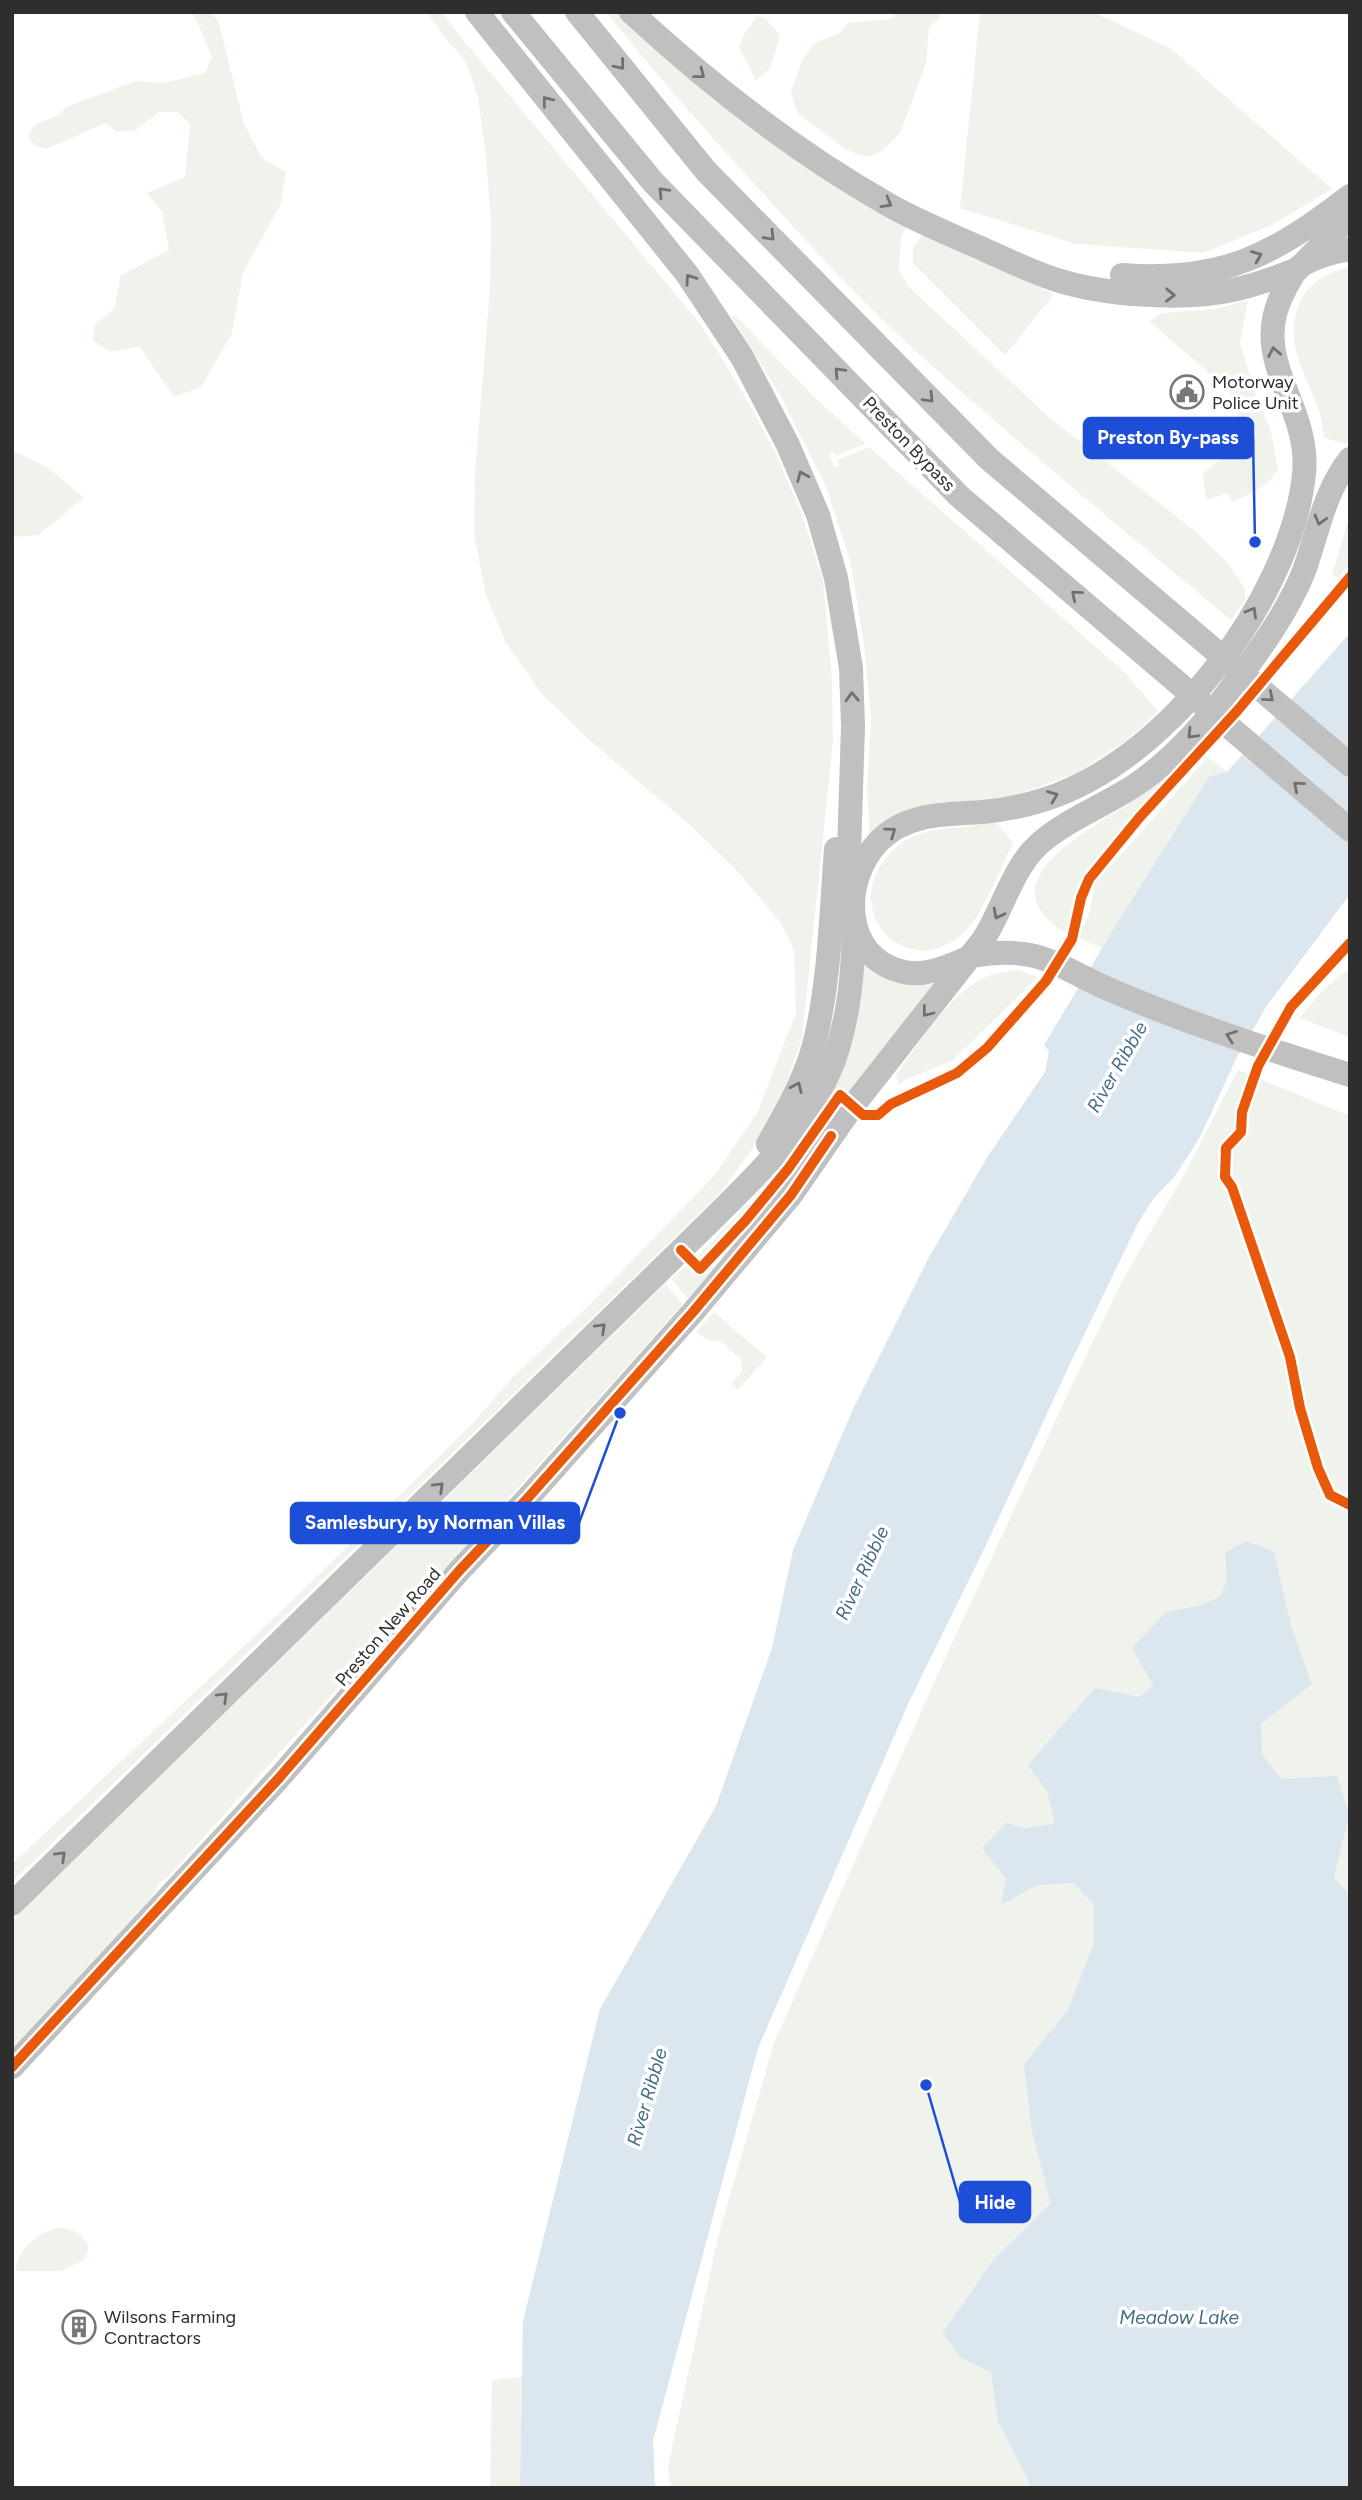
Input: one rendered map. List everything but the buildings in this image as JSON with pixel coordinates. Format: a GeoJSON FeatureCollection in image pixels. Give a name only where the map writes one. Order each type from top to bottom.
{"type":"FeatureCollection","features":[{"type":"Feature","properties":{"kind":"highway"},"geometry":{"type":"LineString","coordinates":[[477,12],[687,274],[742,357],[788,443],[818,515],[836,578],[850,668],[853,727],[849,852],[853,920],[860,940],[877,958],[903,972],[931,971],[970,957],[995,953],[1020,954],[1047,960],[1111,991],[1232,1037],[1350,1075]]}},
{"type":"Feature","properties":{"kind":"highway","name":"Preston Bypass"},"geometry":{"type":"LineString","coordinates":[[513,12],[653,182],[959,496],[1350,830]]}},
{"type":"Feature","properties":{"kind":"highway"},"geometry":{"type":"LineString","coordinates":[[576,12],[706,171],[980,449],[1350,765]]}},
{"type":"Feature","properties":{"kind":"highway"},"geometry":{"type":"LineString","coordinates":[[631,12],[691,68],[784,139],[890,205],[1055,279],[1095,288],[1167,295],[1233,290],[1274,278],[1350,249]]}},
{"type":"Feature","properties":{"kind":"highway"},"geometry":{"type":"LineString","coordinates":[[997,255],[1116,275],[1152,277],[1202,273],[1269,251],[1311,226],[1350,196]]}},
{"type":"Feature","properties":{"kind":"highway"},"geometry":{"type":"LineString","coordinates":[[12,1904],[784,1145],[819,1091],[833,1061],[848,1007],[853,920],[860,872],[868,854],[892,830],[908,821],[925,816],[1017,807],[1044,800],[1080,784],[1138,746],[1194,693],[1220,663],[1271,578],[1287,545],[1300,502],[1304,472],[1303,434],[1273,356],[1271,338],[1279,299],[1300,267],[1350,216]]}},
{"type":"Feature","properties":{"kind":"highway","name":"Preston New Road"},"geometry":{"type":"LineString","coordinates":[[12,2067],[279,1778],[692,1312],[791,1195],[852,1107],[994,923],[1021,867],[1038,845],[1069,823],[1135,785],[1203,723],[1265,640],[1298,584],[1333,482],[1350,459]]}},
{"type":"Feature","properties":{"kind":"highway"},"geometry":{"type":"LineString","coordinates":[[741,1190],[789,1105],[814,1044],[822,1001],[838,810],[853,727]]}},
{"type":"Feature","properties":{"kind":"shaded area"},"geometry":{"type":"Polygon","coordinates":[[[191,12],[212,12],[219,23],[244,124],[262,158],[286,172],[281,203],[243,273],[232,333],[201,387],[174,397],[139,346],[110,352],[92,340],[95,324],[114,309],[121,275],[169,250],[162,212],[147,193],[185,177],[190,124],[178,112],[159,112],[136,130],[117,132],[106,123],[46,149],[35,145],[28,137],[34,125],[58,115],[68,106],[136,81],[163,83],[205,73],[212,57],[191,12]]]}},
{"type":"Feature","properties":{"kind":"shaded area"},"geometry":{"type":"Polygon","coordinates":[[[427,12],[442,12],[702,326],[775,452],[800,509],[823,580],[832,680],[833,742],[802,1038],[782,1096],[754,1146],[721,1192],[12,1882],[12,1864],[298,1595],[473,1423],[511,1379],[587,1307],[714,1176],[757,1113],[796,1013],[794,950],[781,923],[739,873],[690,825],[589,740],[541,693],[505,641],[486,595],[474,535],[475,473],[490,287],[491,220],[486,158],[478,97],[466,62],[427,12]]]}},
{"type":"Feature","properties":{"kind":"shaded area"},"geometry":{"type":"Polygon","coordinates":[[[606,12],[616,12],[641,37],[908,226],[901,236],[899,271],[910,288],[1049,417],[1195,531],[1229,564],[1245,589],[1245,600],[1231,620],[1029,450],[855,293],[727,154],[606,12]]]}},
{"type":"Feature","properties":{"kind":"shaded area"},"geometry":{"type":"Polygon","coordinates":[[[896,12],[941,12],[940,17],[929,28],[926,63],[900,133],[882,151],[867,157],[847,150],[797,113],[791,92],[802,61],[814,43],[840,33],[848,23],[891,19],[896,12]]]}},
{"type":"Feature","properties":{"kind":"shaded area"},"geometry":{"type":"Polygon","coordinates":[[[980,12],[1093,12],[1170,48],[1332,189],[1272,225],[1203,253],[1076,244],[960,208],[980,12]]]}},
{"type":"Feature","properties":{"kind":"shaded area"},"geometry":{"type":"Polygon","coordinates":[[[758,15],[766,19],[780,36],[770,68],[756,81],[739,47],[758,15]]]}},
{"type":"Feature","properties":{"kind":"shaded area"},"geometry":{"type":"Polygon","coordinates":[[[924,233],[1024,276],[1053,295],[1005,355],[913,263],[913,248],[924,233]]]}},
{"type":"Feature","properties":{"kind":"shaded area"},"geometry":{"type":"Polygon","coordinates":[[[1350,267],[1350,440],[1346,444],[1324,438],[1317,404],[1297,356],[1294,322],[1299,304],[1313,284],[1327,275],[1350,267]]]}},
{"type":"Feature","properties":{"kind":"shaded area"},"geometry":{"type":"Polygon","coordinates":[[[1248,300],[1240,343],[1258,403],[1270,427],[1278,469],[1267,484],[1232,503],[1228,493],[1206,500],[1203,473],[1228,453],[1234,458],[1239,430],[1235,403],[1225,387],[1149,321],[1163,313],[1215,309],[1248,300]]]}},
{"type":"Feature","properties":{"kind":"shaded area"},"geometry":{"type":"Polygon","coordinates":[[[735,315],[814,397],[866,444],[836,456],[834,452],[829,454],[834,467],[839,465],[837,460],[869,447],[1122,670],[1158,711],[1129,738],[1077,773],[1011,797],[870,838],[867,789],[871,720],[864,644],[851,564],[826,486],[780,395],[732,317],[735,315]]]}},
{"type":"Feature","properties":{"kind":"shaded area"},"geometry":{"type":"Polygon","coordinates":[[[12,450],[47,467],[84,498],[38,535],[12,537],[12,450]]]}},
{"type":"Feature","properties":{"kind":"shaded area"},"geometry":{"type":"Polygon","coordinates":[[[1350,514],[1350,564],[1338,578],[1332,575],[1350,514]]]}},
{"type":"Feature","properties":{"kind":"shaded area"},"geometry":{"type":"Polygon","coordinates":[[[1197,743],[1200,746],[1099,855],[1083,877],[1076,911],[1066,933],[1042,913],[1035,893],[1041,874],[1056,855],[1077,838],[1157,783],[1197,743]]]}},
{"type":"Feature","properties":{"kind":"shaded area"},"geometry":{"type":"Polygon","coordinates":[[[1208,757],[1227,772],[1209,778],[1102,948],[1078,938],[1089,914],[1095,883],[1208,757]]]}},
{"type":"Feature","properties":{"kind":"shaded area"},"geometry":{"type":"Polygon","coordinates":[[[995,821],[1013,843],[983,906],[960,936],[938,948],[916,950],[897,943],[882,930],[873,911],[872,890],[879,868],[898,846],[909,838],[933,830],[995,821]]]}},
{"type":"Feature","properties":{"kind":"shaded area"},"geometry":{"type":"Polygon","coordinates":[[[864,964],[880,975],[897,981],[933,984],[848,1097],[840,1092],[776,1180],[700,1264],[695,1259],[751,1201],[786,1158],[864,964]]]}},
{"type":"Feature","properties":{"kind":"shaded area"},"geometry":{"type":"Polygon","coordinates":[[[1350,968],[1350,1037],[1299,1018],[1324,989],[1350,968]]]}},
{"type":"Feature","properties":{"kind":"shaded area"},"geometry":{"type":"Polygon","coordinates":[[[1018,970],[1038,977],[952,1061],[907,1079],[899,1085],[896,1075],[950,1004],[977,982],[991,975],[1018,970]]]}},
{"type":"Feature","properties":{"kind":"shaded area"},"geometry":{"type":"Polygon","coordinates":[[[1238,1070],[1350,1116],[1350,2488],[670,2488],[668,2466],[718,2237],[774,2043],[941,1667],[1064,1402],[1122,1281],[1185,1173],[1238,1070]]]}},
{"type":"Feature","properties":{"kind":"shaded area"},"geometry":{"type":"Polygon","coordinates":[[[839,1101],[843,1104],[793,1175],[688,1298],[671,1279],[690,1263],[700,1272],[787,1175],[839,1101]]]}},
{"type":"Feature","properties":{"kind":"shaded area"},"geometry":{"type":"Polygon","coordinates":[[[665,1284],[683,1304],[167,1878],[159,1883],[152,1897],[12,2054],[12,1921],[665,1284]]]}},
{"type":"Feature","properties":{"kind":"shaded area"},"geometry":{"type":"Polygon","coordinates":[[[714,1312],[767,1357],[738,1390],[731,1384],[742,1372],[741,1359],[720,1341],[708,1340],[696,1332],[714,1312]]]}},
{"type":"Feature","properties":{"kind":"shaded area"},"geometry":{"type":"Polygon","coordinates":[[[60,2227],[80,2235],[89,2246],[84,2260],[61,2271],[16,2271],[20,2255],[30,2242],[45,2232],[60,2227]]]}},
{"type":"Feature","properties":{"kind":"shaded area"},"geometry":{"type":"Polygon","coordinates":[[[522,2377],[520,2488],[490,2488],[492,2380],[522,2377]]]}},
{"type":"Feature","properties":{"kind":"water","name":"River Ribble"},"geometry":{"type":"Polygon","coordinates":[[[1350,633],[1350,894],[1266,1007],[1237,1057],[1200,1137],[1175,1176],[1154,1198],[1139,1221],[909,1702],[758,2048],[653,2441],[655,2488],[520,2488],[523,2321],[600,2009],[716,1806],[772,1648],[793,1550],[853,1409],[928,1259],[988,1156],[1045,1072],[1049,1051],[1044,1045],[1209,777],[1227,772],[1350,633]]]}},
{"type":"Feature","properties":{"kind":"water","name":"Meadow Lake"},"geometry":{"type":"Polygon","coordinates":[[[1245,1541],[1274,1551],[1291,1626],[1312,1684],[1261,1724],[1262,1754],[1281,1779],[1337,1776],[1349,1815],[1334,1878],[1350,1896],[1350,2488],[1032,2488],[998,2421],[991,2372],[960,2357],[943,2333],[993,2260],[1051,2203],[1032,2132],[1024,2064],[1068,2010],[1094,1943],[1094,1905],[1074,1883],[1037,1885],[1001,1905],[1006,1879],[982,1848],[1006,1823],[1024,1828],[1055,1824],[1047,1791],[1028,1765],[1095,1688],[1140,1697],[1153,1685],[1132,1648],[1166,1612],[1199,1606],[1220,1597],[1227,1579],[1225,1553],[1245,1541]]]}},
{"type":"Feature","properties":{"kind":"cycle path"},"geometry":{"type":"LineString","coordinates":[[681,1250],[700,1269],[746,1220],[788,1169],[840,1095],[863,1115],[878,1115],[891,1104],[957,1073],[987,1048],[1046,981],[1072,939],[1081,898],[1089,879],[1139,818],[1237,711],[1350,577]]}},
{"type":"Feature","properties":{"kind":"cycle path"},"geometry":{"type":"LineString","coordinates":[[1350,943],[1291,1007],[1258,1066],[1242,1112],[1241,1132],[1226,1148],[1225,1177],[1232,1187],[1290,1357],[1300,1408],[1318,1468],[1330,1495],[1350,1505]]}},
{"type":"Feature","properties":{"kind":"cycle path"},"geometry":{"type":"LineString","coordinates":[[12,2067],[279,1778],[459,1571],[526,1500],[693,1312],[791,1195],[831,1136]]}},
{"type":"Feature","properties":{"kind":"place","name":"Motorway Police Unit"},"geometry":{"type":"Point","coordinates":[1187,392]}},
{"type":"Feature","properties":{"kind":"place","name":"Preston By-pass"},"geometry":{"type":"Point","coordinates":[1255,542]}},
{"type":"Feature","properties":{"kind":"place","name":"Samlesbury, by Norman Villas"},"geometry":{"type":"Point","coordinates":[620,1413]}},
{"type":"Feature","properties":{"kind":"place","name":"Hide"},"geometry":{"type":"Point","coordinates":[926,2085]}},
{"type":"Feature","properties":{"kind":"place","name":"Wilsons Farming Contractors"},"geometry":{"type":"Point","coordinates":[79,2327]}}]}
